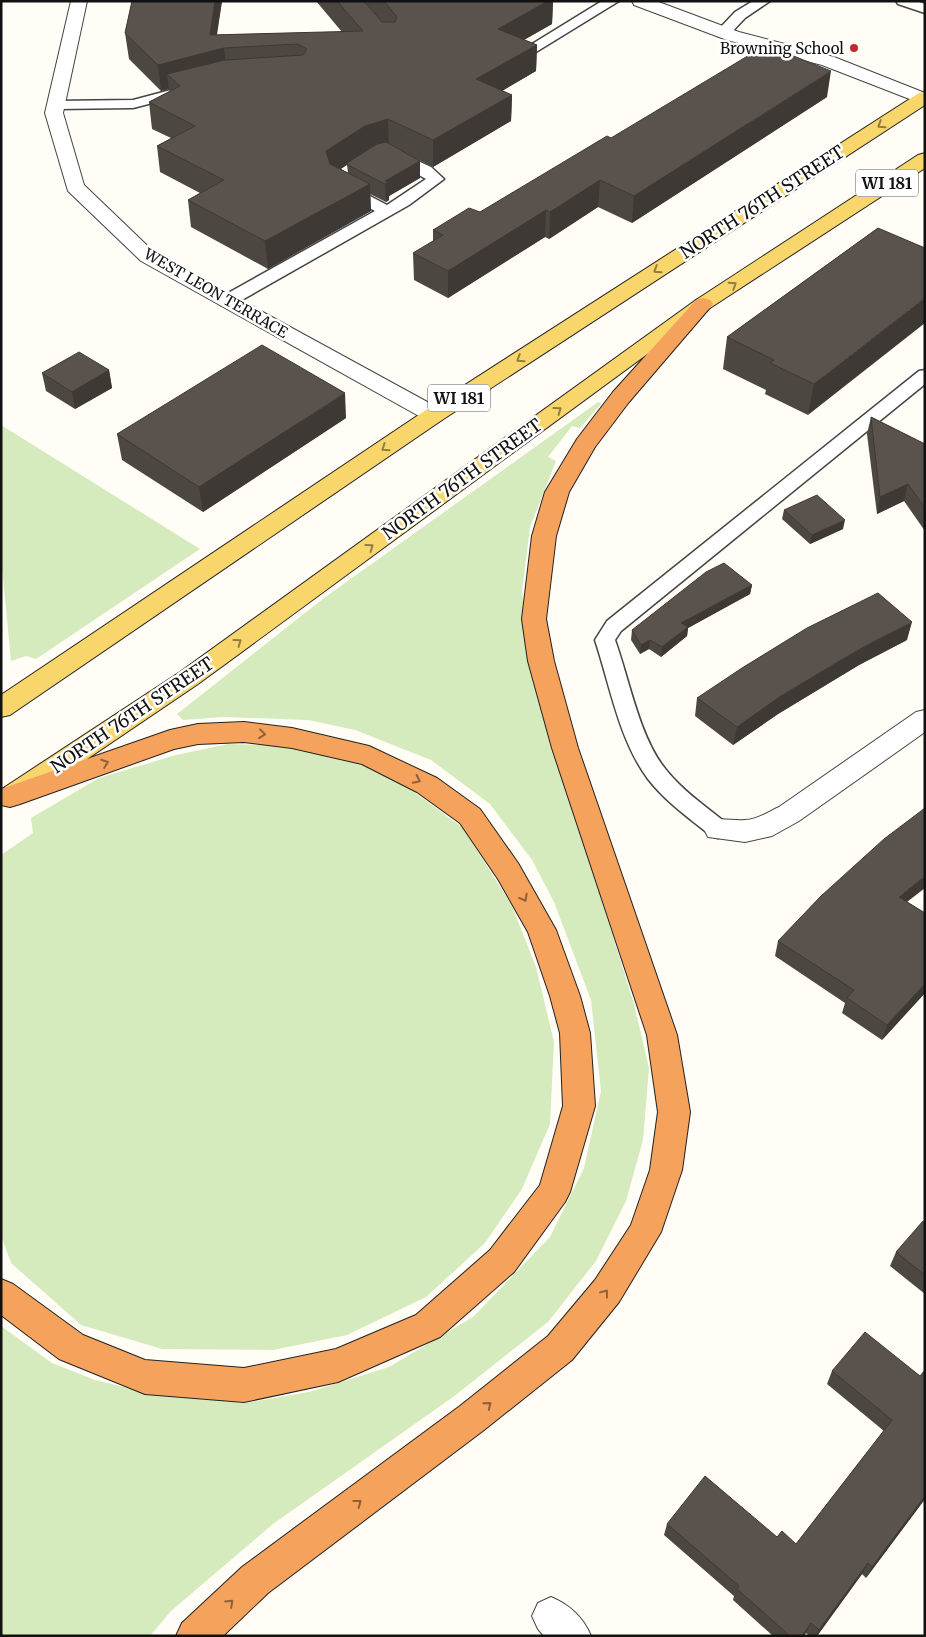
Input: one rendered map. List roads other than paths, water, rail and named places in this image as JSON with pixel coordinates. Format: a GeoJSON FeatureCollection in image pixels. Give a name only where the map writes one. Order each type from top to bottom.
{"type":"FeatureCollection","features":[{"type":"Feature","properties":{"kind":"highway"},"geometry":{"type":"LineString","coordinates":[[195,1636],[255,1580],[472,1418],[560,1348],[607,1291],[645,1232],[666,1170],[674,1112],[662,1035],[565,748],[541,661],[534,619],[544,536],[557,492],[585,444],[621,397],[703,304]]}},
{"type":"Feature","properties":{"kind":"highway"},"geometry":{"type":"LineString","coordinates":[[1,1295],[71,1347],[145,1377],[244,1385],[338,1365],[428,1326],[502,1261],[554,1192],[579,1106],[575,1033],[565,996],[542,930],[508,870],[470,816],[427,785],[369,756],[292,738],[235,732],[198,734],[170,740],[5,800]]}},
{"type":"Feature","properties":{"kind":"main road","name":"NORTH 76TH STREET"},"geometry":{"type":"LineString","coordinates":[[2,707],[434,415],[924,98]]}},
{"type":"Feature","properties":{"kind":"main road","name":"NORTH 76TH STREET"},"geometry":{"type":"LineString","coordinates":[[5,800],[189,678],[703,304],[925,159]]}},
{"type":"Feature","properties":{"kind":"street","name":"WEST LEON TERRACE"},"geometry":{"type":"LineString","coordinates":[[79,1],[54,113],[75,187],[148,257],[434,415]]}},
{"type":"Feature","properties":{"kind":"street"},"geometry":{"type":"LineString","coordinates":[[640,1],[724,33],[828,61],[924,98]]}},
{"type":"Feature","properties":{"kind":"street"},"geometry":{"type":"LineString","coordinates":[[718,829],[745,831],[762,828],[789,814],[925,719]]}},
{"type":"Feature","properties":{"kind":"lane"},"geometry":{"type":"LineString","coordinates":[[531,49],[612,1]]}},
{"type":"Feature","properties":{"kind":"lane"},"geometry":{"type":"LineString","coordinates":[[724,33],[740,15],[763,1]]}},
{"type":"Feature","properties":{"kind":"lane"},"geometry":{"type":"LineString","coordinates":[[903,1],[925,9]]}},
{"type":"Feature","properties":{"kind":"lane"},"geometry":{"type":"LineString","coordinates":[[56,105],[133,104],[198,87]]}},
{"type":"Feature","properties":{"kind":"lane"},"geometry":{"type":"LineString","coordinates":[[227,301],[387,210],[436,179],[425,170],[388,152],[380,154]]}},
{"type":"Feature","properties":{"kind":"lane"},"geometry":{"type":"LineString","coordinates":[[346,172],[338,177],[339,186],[387,210]]}},
{"type":"Feature","properties":{"kind":"lane"},"geometry":{"type":"LineString","coordinates":[[718,829],[672,789],[650,764],[636,731],[606,640],[614,626],[925,375]]}},
{"type":"Feature","properties":{"kind":"place","name":"Browning School"},"geometry":{"type":"Point","coordinates":[854,48]}}]}
